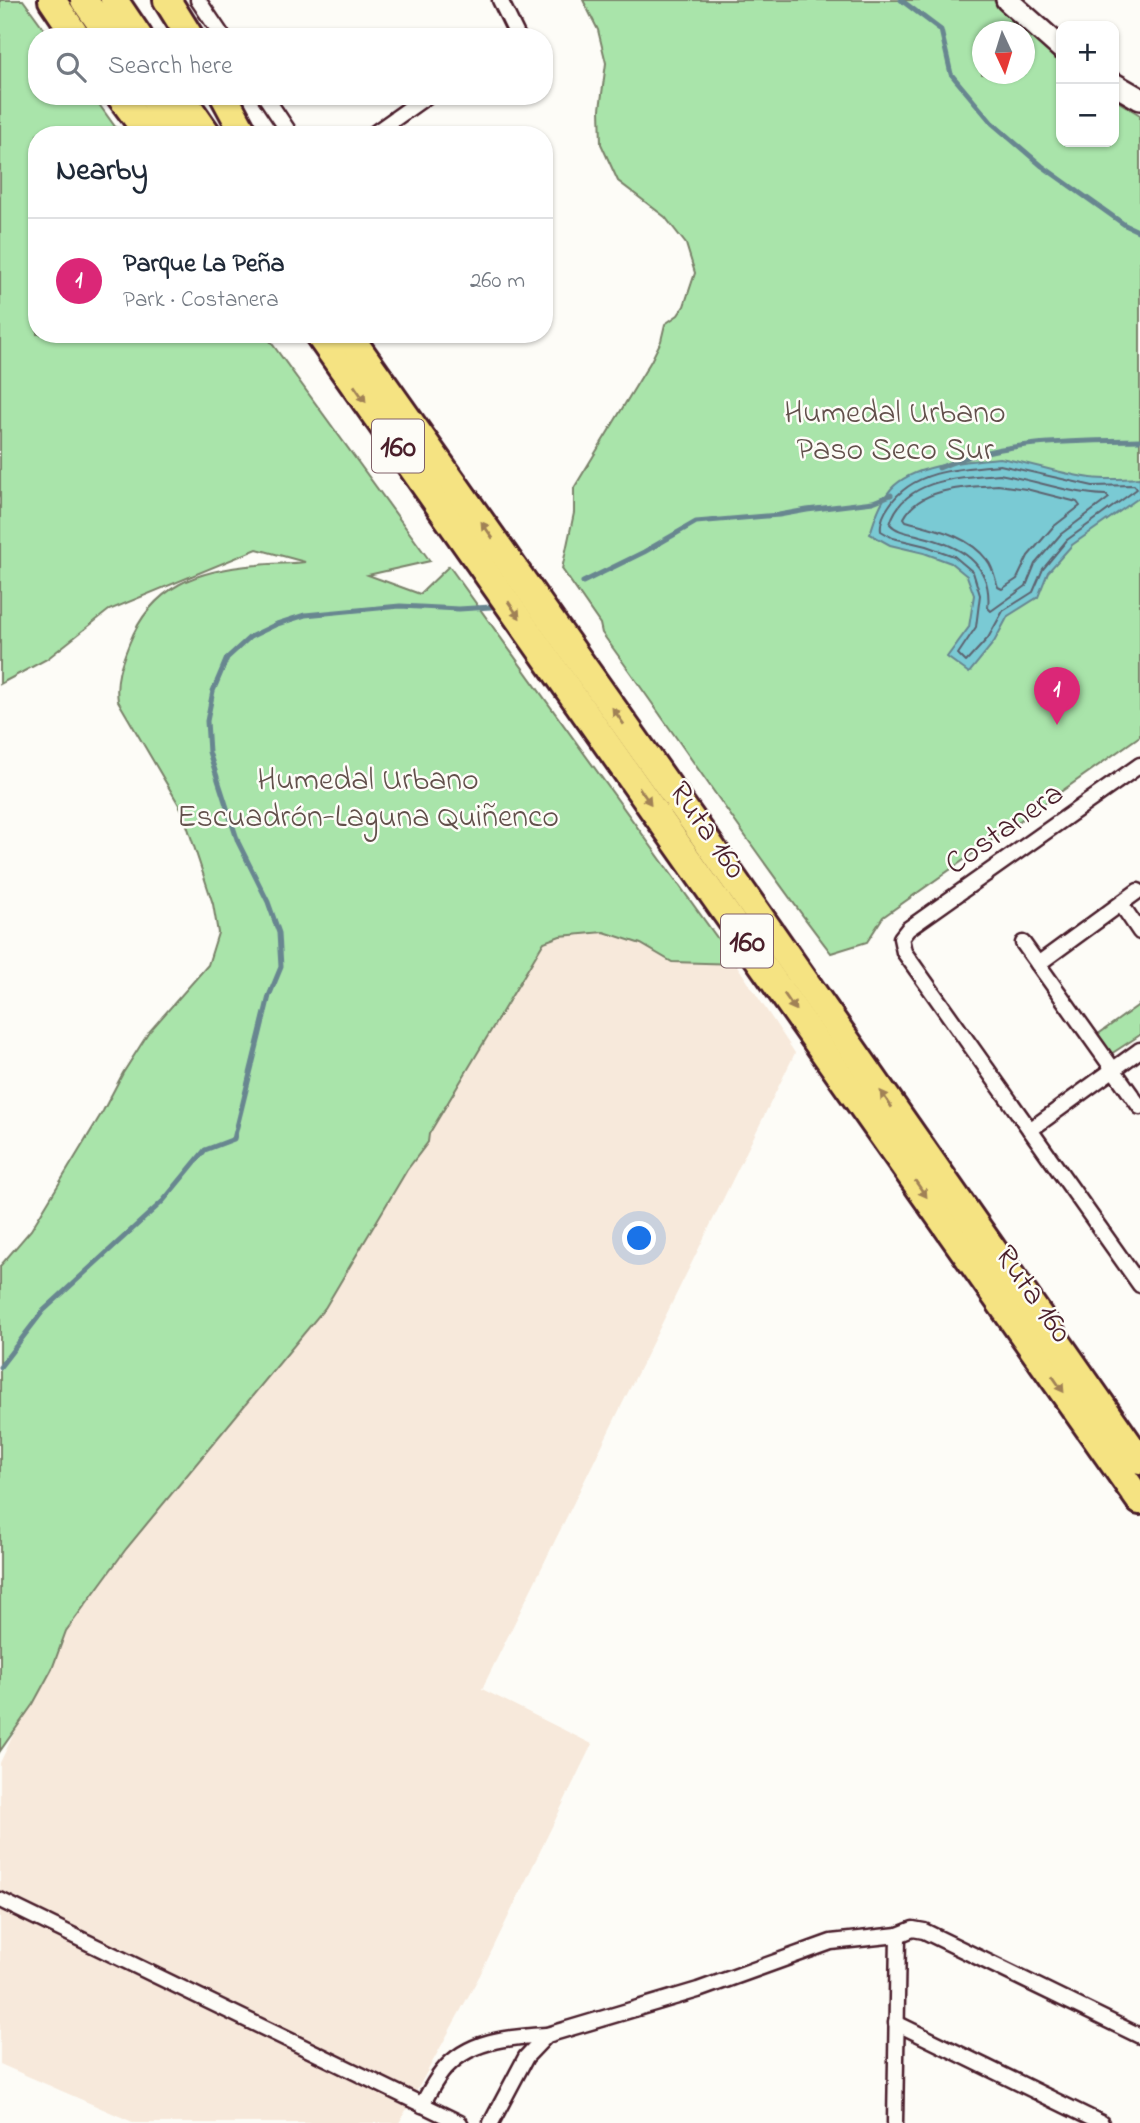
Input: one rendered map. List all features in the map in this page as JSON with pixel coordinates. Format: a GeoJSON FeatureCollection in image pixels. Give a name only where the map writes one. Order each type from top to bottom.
{"type":"FeatureCollection","features":[{"type":"Feature","properties":{"kind":"highway"},"geometry":{"type":"LineString","coordinates":[[52,0],[71,28]]}},
{"type":"Feature","properties":{"kind":"highway"},"geometry":{"type":"LineString","coordinates":[[84,0],[104,28]]}},
{"type":"Feature","properties":{"kind":"highway"},"geometry":{"type":"LineString","coordinates":[[114,0],[133,28]]}},
{"type":"Feature","properties":{"kind":"highway"},"geometry":{"type":"LineString","coordinates":[[167,0],[184,28]]}},
{"type":"Feature","properties":{"kind":"highway"},"geometry":{"type":"LineString","coordinates":[[127,105],[142,126]]}},
{"type":"Feature","properties":{"kind":"highway"},"geometry":{"type":"LineString","coordinates":[[158,105],[172,126]]}},
{"type":"Feature","properties":{"kind":"highway"},"geometry":{"type":"LineString","coordinates":[[187,105],[202,126]]}},
{"type":"Feature","properties":{"kind":"highway"},"geometry":{"type":"LineString","coordinates":[[229,105],[239,126]]}},
{"type":"Feature","properties":{"kind":"highway","name":"Ruta 160"},"geometry":{"type":"LineString","coordinates":[[324,343],[1140,1501]]}},
{"type":"Feature","properties":{"kind":"highway","name":"Ruta 160"},"geometry":{"type":"LineString","coordinates":[[354,343],[708,842],[1140,1460]]}},
{"type":"Feature","properties":{"kind":"highway"},"geometry":{"type":"LineString","coordinates":[[360,343],[384,385]]}},
{"type":"Feature","properties":{"kind":"main road"},"geometry":{"type":"LineString","coordinates":[[1007,0],[1056,44]]}},
{"type":"Feature","properties":{"kind":"main road"},"geometry":{"type":"LineString","coordinates":[[1119,87],[1140,99]]}},
{"type":"Feature","properties":{"kind":"street"},"geometry":{"type":"LineString","coordinates":[[198,0],[217,28]]}},
{"type":"Feature","properties":{"kind":"street"},"geometry":{"type":"LineString","coordinates":[[500,0],[512,28]]}},
{"type":"Feature","properties":{"kind":"street"},"geometry":{"type":"LineString","coordinates":[[271,105],[285,126]]}},
{"type":"Feature","properties":{"kind":"street"},"geometry":{"type":"LineString","coordinates":[[385,126],[414,105]]}},
{"type":"Feature","properties":{"kind":"street","name":"Costanera"},"geometry":{"type":"LineString","coordinates":[[1030,1130],[904,951],[901,938],[908,929],[1140,765]]}},
{"type":"Feature","properties":{"kind":"street"},"geometry":{"type":"LineString","coordinates":[[1038,964],[1138,891]]}},
{"type":"Feature","properties":{"kind":"street"},"geometry":{"type":"LineString","coordinates":[[1121,904],[1140,932]]}},
{"type":"Feature","properties":{"kind":"street"},"geometry":{"type":"LineString","coordinates":[[1023,943],[1140,1107]]}},
{"type":"Feature","properties":{"kind":"street"},"geometry":{"type":"LineString","coordinates":[[1140,1050],[1030,1130],[1140,1284]]}},
{"type":"Feature","properties":{"kind":"street"},"geometry":{"type":"LineString","coordinates":[[0,1900],[460,2123]]}},
{"type":"Feature","properties":{"kind":"street"},"geometry":{"type":"LineString","coordinates":[[422,2105],[443,2070],[467,2051],[505,2039],[547,2035],[698,1990],[831,1942],[898,1935],[914,1929],[924,1931],[1140,2036]]}},
{"type":"Feature","properties":{"kind":"street"},"geometry":{"type":"LineString","coordinates":[[895,2123],[898,1935]]}},
{"type":"Feature","properties":{"kind":"street"},"geometry":{"type":"LineString","coordinates":[[896,2024],[1101,2123]]}},
{"type":"Feature","properties":{"kind":"street"},"geometry":{"type":"LineString","coordinates":[[491,2123],[526,2057],[547,2035]]}},
{"type":"Feature","properties":{"kind":"shaded area"},"geometry":{"type":"Polygon","coordinates":[[[604,932],[641,944],[672,962],[736,964],[795,1053],[482,1689],[592,1744],[480,1975],[399,2123],[135,2123],[0,2064],[0,1763],[13,1735],[52,1669],[66,1631],[126,1549],[325,1308],[544,942],[560,936],[604,932]]]}},
{"type":"Feature","properties":{"kind":"green space","name":"Humedal Urbano Escuadrón-Laguna Quiñenco"},"geometry":{"type":"Polygon","coordinates":[[[0,0],[23,0],[43,28],[28,28],[28,105],[99,105],[115,126],[28,126],[28,343],[272,343],[430,561],[368,575],[420,594],[449,566],[736,964],[672,962],[641,944],[604,932],[560,936],[544,942],[429,1134],[428,1142],[407,1170],[325,1308],[126,1549],[66,1631],[52,1669],[33,1704],[0,1751],[0,1266],[31,1230],[149,1032],[208,965],[218,933],[213,904],[182,810],[118,701],[119,672],[129,644],[150,607],[180,584],[215,571],[236,567],[305,562],[257,549],[109,610],[47,659],[0,684],[0,0]]]}},
{"type":"Feature","properties":{"kind":"green space","name":"Humedal Urbano Paso Seco Sur"},"geometry":{"type":"Polygon","coordinates":[[[583,0],[993,0],[1021,21],[972,21],[972,84],[1035,84],[1035,35],[1056,57],[1056,147],[1119,147],[1119,102],[1140,115],[1140,736],[883,917],[867,942],[831,953],[602,633],[600,624],[562,569],[574,513],[574,488],[651,361],[661,341],[665,324],[678,315],[684,306],[695,273],[686,244],[665,217],[618,181],[601,144],[600,109],[606,63],[598,30],[583,0]]]}},
{"type":"Feature","properties":{"kind":"green space"},"geometry":{"type":"Polygon","coordinates":[[[1140,1004],[1140,1035],[1111,1054],[1097,1035],[1140,1004]]]}},
{"type":"Feature","properties":{"kind":"water"},"geometry":{"type":"Polygon","coordinates":[[[1000,458],[1091,478],[1140,478],[1140,497],[1072,545],[1048,572],[1038,597],[1008,616],[994,642],[969,673],[947,657],[969,627],[974,595],[967,576],[951,563],[890,545],[870,534],[884,499],[901,481],[913,474],[942,465],[1000,458]]]}},
{"type":"Feature","properties":{"kind":"waterway"},"geometry":{"type":"LineString","coordinates":[[901,0],[941,30],[951,74],[992,123],[1042,166],[1125,225],[1140,232]]}},
{"type":"Feature","properties":{"kind":"waterway"},"geometry":{"type":"LineString","coordinates":[[939,468],[962,459],[1012,447],[1064,442],[1140,440]]}},
{"type":"Feature","properties":{"kind":"waterway"},"geometry":{"type":"LineString","coordinates":[[583,582],[644,552],[696,522],[779,515],[873,502],[891,495]]}},
{"type":"Feature","properties":{"kind":"waterway"},"geometry":{"type":"LineString","coordinates":[[0,1367],[43,1311],[163,1201],[205,1150],[234,1139],[269,996],[281,967],[279,933],[268,902],[238,842],[209,752],[207,721],[213,691],[227,658],[250,637],[305,615],[400,606],[459,609],[491,607]]}},
{"type":"Feature","properties":{"kind":"place","name":"Parque La Peña"},"geometry":{"type":"Point","coordinates":[1057,725]}}]}
